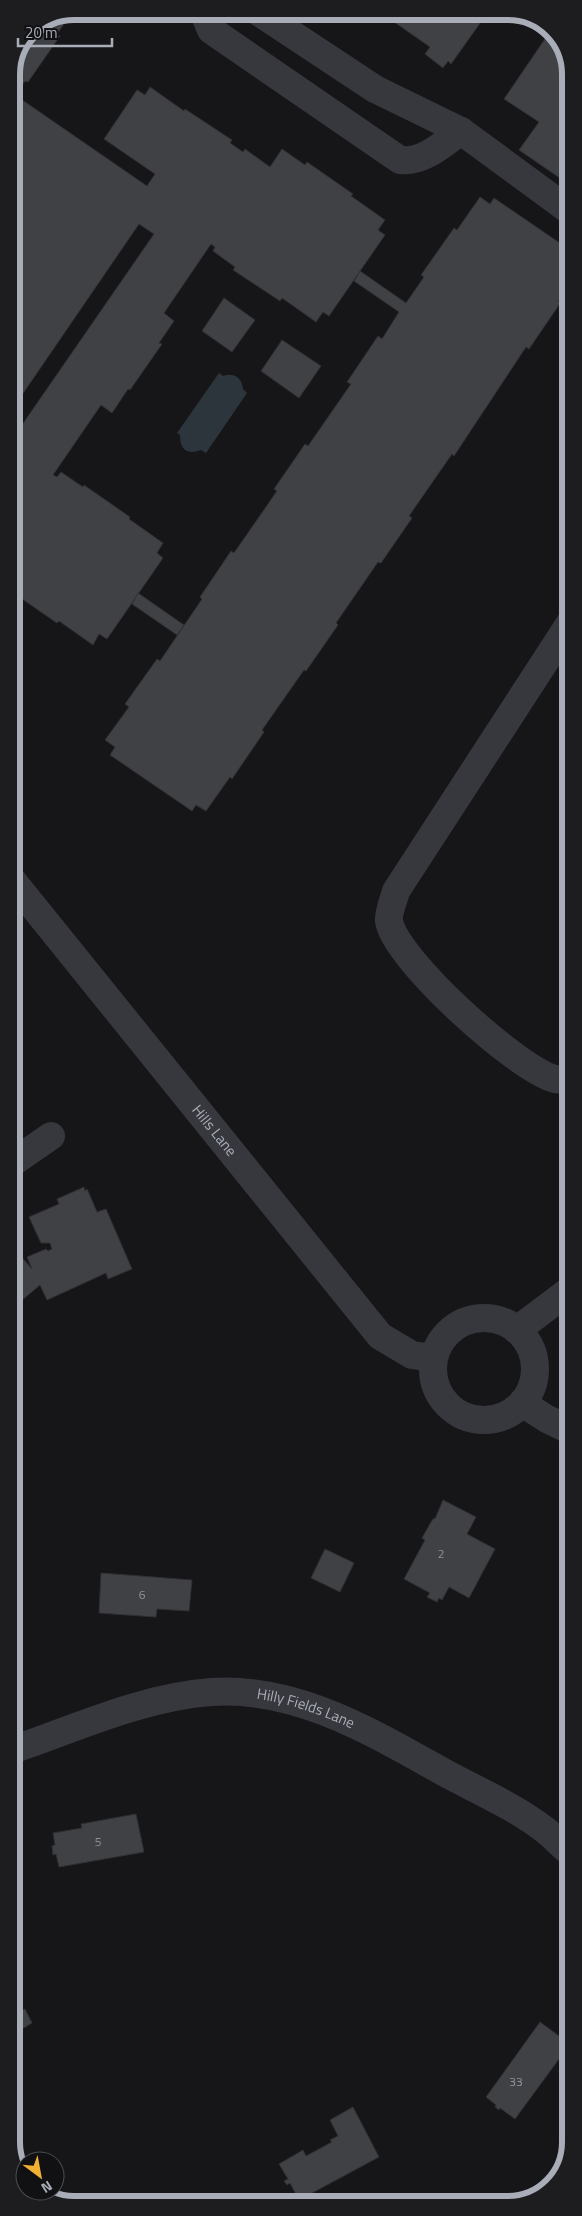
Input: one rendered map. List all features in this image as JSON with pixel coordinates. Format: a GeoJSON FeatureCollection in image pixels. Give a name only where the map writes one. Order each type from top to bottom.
{"type":"FeatureCollection","features":[{"type":"Feature","properties":{"kind":"street"},"geometry":{"type":"LineString","coordinates":[[207,20],[211,30],[400,160],[407,161],[435,150],[461,131]]}},
{"type":"Feature","properties":{"kind":"street"},"geometry":{"type":"LineString","coordinates":[[269,20],[375,88],[461,131],[562,205]]}},
{"type":"Feature","properties":{"kind":"street"},"geometry":{"type":"LineString","coordinates":[[562,635],[396,891],[389,920],[401,947],[465,1017],[522,1063],[556,1080],[562,1080]]}},
{"type":"Feature","properties":{"kind":"street","name":"Hills Lane"},"geometry":{"type":"LineString","coordinates":[[20,890],[380,1336],[412,1355],[434,1358]]}},
{"type":"Feature","properties":{"kind":"street"},"geometry":{"type":"LineString","coordinates":[[20,1157],[51,1136]]}},
{"type":"Feature","properties":{"kind":"street"},"geometry":{"type":"LineString","coordinates":[[517,1330],[562,1296]]}},
{"type":"Feature","properties":{"kind":"street"},"geometry":{"type":"LineString","coordinates":[[490,1318],[505,1322],[517,1330],[527,1342],[534,1358],[535,1373],[531,1389],[510,1414],[494,1419],[477,1420],[460,1415],[447,1405],[438,1391],[433,1375],[434,1358],[439,1344],[448,1332],[460,1324],[475,1319],[490,1318]]}},
{"type":"Feature","properties":{"kind":"street"},"geometry":{"type":"LineString","coordinates":[[522,1402],[547,1420],[562,1427]]}},
{"type":"Feature","properties":{"kind":"street","name":"Hilly Fields Lane"},"geometry":{"type":"LineString","coordinates":[[20,1747],[115,1714],[167,1699],[212,1692],[260,1694],[303,1704],[350,1721],[506,1806],[544,1830],[562,1845]]}},
{"type":"Feature","properties":{"kind":"shaded area"},"geometry":{"type":"Polygon","coordinates":[[[219,373],[223,376],[234,375],[237,377],[247,393],[206,453],[201,450],[192,452],[185,450],[181,444],[180,435],[177,433],[219,373]]]}},
{"type":"Feature","properties":{"kind":"building"},"geometry":{"type":"Polygon","coordinates":[[[391,20],[482,20],[451,64],[448,61],[443,68],[425,54],[430,47],[391,20]]]}},
{"type":"Feature","properties":{"kind":"building"},"geometry":{"type":"Polygon","coordinates":[[[66,21],[57,34],[60,36],[28,82],[25,81],[20,88],[21,64],[29,44],[44,29],[53,24],[66,21]]]}},
{"type":"Feature","properties":{"kind":"building"},"geometry":{"type":"Polygon","coordinates":[[[547,36],[555,47],[561,64],[562,180],[519,150],[539,122],[504,99],[547,36]]]}},
{"type":"Feature","properties":{"kind":"building"},"geometry":{"type":"Polygon","coordinates":[[[150,87],[184,111],[185,109],[232,140],[230,143],[243,152],[245,149],[270,167],[282,149],[305,165],[307,162],[353,194],[351,196],[385,220],[378,230],[385,235],[329,316],[323,312],[316,322],[282,298],[280,301],[233,270],[235,267],[213,251],[215,247],[211,244],[164,313],[174,321],[159,343],[162,344],[112,413],[101,405],[53,475],[57,477],[61,472],[83,487],[84,485],[163,543],[157,553],[163,558],[107,639],[99,634],[93,645],[59,621],[57,623],[20,598],[20,428],[154,234],[139,224],[20,398],[20,98],[147,186],[155,174],[104,139],[137,90],[145,95],[150,87]]]}},
{"type":"Feature","properties":{"kind":"building"},"geometry":{"type":"Polygon","coordinates":[[[480,197],[490,204],[494,198],[562,245],[562,295],[558,301],[561,302],[529,349],[526,347],[454,456],[452,454],[409,516],[412,518],[381,563],[378,562],[336,623],[338,625],[262,730],[264,732],[232,779],[230,777],[206,811],[196,805],[192,811],[110,755],[115,747],[105,740],[129,707],[125,704],[157,659],[160,661],[202,599],[200,597],[231,551],[234,553],[277,491],[274,489],[305,444],[308,446],[351,384],[347,382],[378,336],[382,339],[399,312],[354,281],[360,271],[406,303],[424,277],[421,275],[454,228],[457,230],[480,197]]]}},
{"type":"Feature","properties":{"kind":"building"},"geometry":{"type":"Polygon","coordinates":[[[224,298],[255,320],[232,352],[202,331],[224,298]]]}},
{"type":"Feature","properties":{"kind":"building"},"geometry":{"type":"Polygon","coordinates":[[[282,340],[321,366],[299,398],[261,371],[282,340]]]}},
{"type":"Feature","properties":{"kind":"building"},"geometry":{"type":"Polygon","coordinates":[[[138,593],[184,625],[177,635],[132,604],[138,593]]]}},
{"type":"Feature","properties":{"kind":"building"},"geometry":{"type":"Polygon","coordinates":[[[84,1187],[85,1191],[87,1189],[97,1212],[106,1209],[132,1269],[108,1279],[106,1273],[47,1300],[40,1285],[21,1301],[20,1255],[32,1269],[27,1257],[46,1249],[48,1251],[52,1249],[50,1243],[41,1243],[29,1217],[59,1204],[57,1199],[84,1187]]]}},
{"type":"Feature","properties":{"kind":"building"},"geometry":{"type":"Polygon","coordinates":[[[443,1500],[476,1517],[467,1534],[495,1549],[469,1598],[449,1587],[442,1600],[439,1598],[437,1602],[427,1597],[430,1593],[404,1579],[425,1540],[422,1538],[431,1522],[435,1519],[443,1500]]]}},
{"type":"Feature","properties":{"kind":"building"},"geometry":{"type":"Polygon","coordinates":[[[325,1549],[354,1563],[340,1592],[311,1578],[325,1549]]]}},
{"type":"Feature","properties":{"kind":"building"},"geometry":{"type":"Polygon","coordinates":[[[101,1573],[192,1580],[189,1611],[157,1609],[156,1617],[99,1613],[101,1573]]]}},
{"type":"Feature","properties":{"kind":"building"},"geometry":{"type":"Polygon","coordinates":[[[136,1814],[144,1852],[59,1867],[56,1854],[53,1855],[52,1846],[55,1845],[53,1833],[82,1828],[81,1824],[136,1814]]]}},
{"type":"Feature","properties":{"kind":"building"},"geometry":{"type":"Polygon","coordinates":[[[25,2009],[32,2023],[22,2029],[20,2025],[20,2011],[25,2009]]]}},
{"type":"Feature","properties":{"kind":"building"},"geometry":{"type":"Polygon","coordinates":[[[540,2022],[562,2038],[562,2055],[515,2119],[500,2108],[499,2110],[495,2107],[496,2105],[486,2097],[540,2022]]]}},
{"type":"Feature","properties":{"kind":"building"},"geometry":{"type":"Polygon","coordinates":[[[353,2107],[379,2157],[306,2196],[297,2196],[290,2183],[287,2185],[284,2181],[288,2179],[279,2164],[303,2150],[306,2156],[332,2142],[330,2140],[338,2136],[330,2120],[353,2107]]]}}]}
